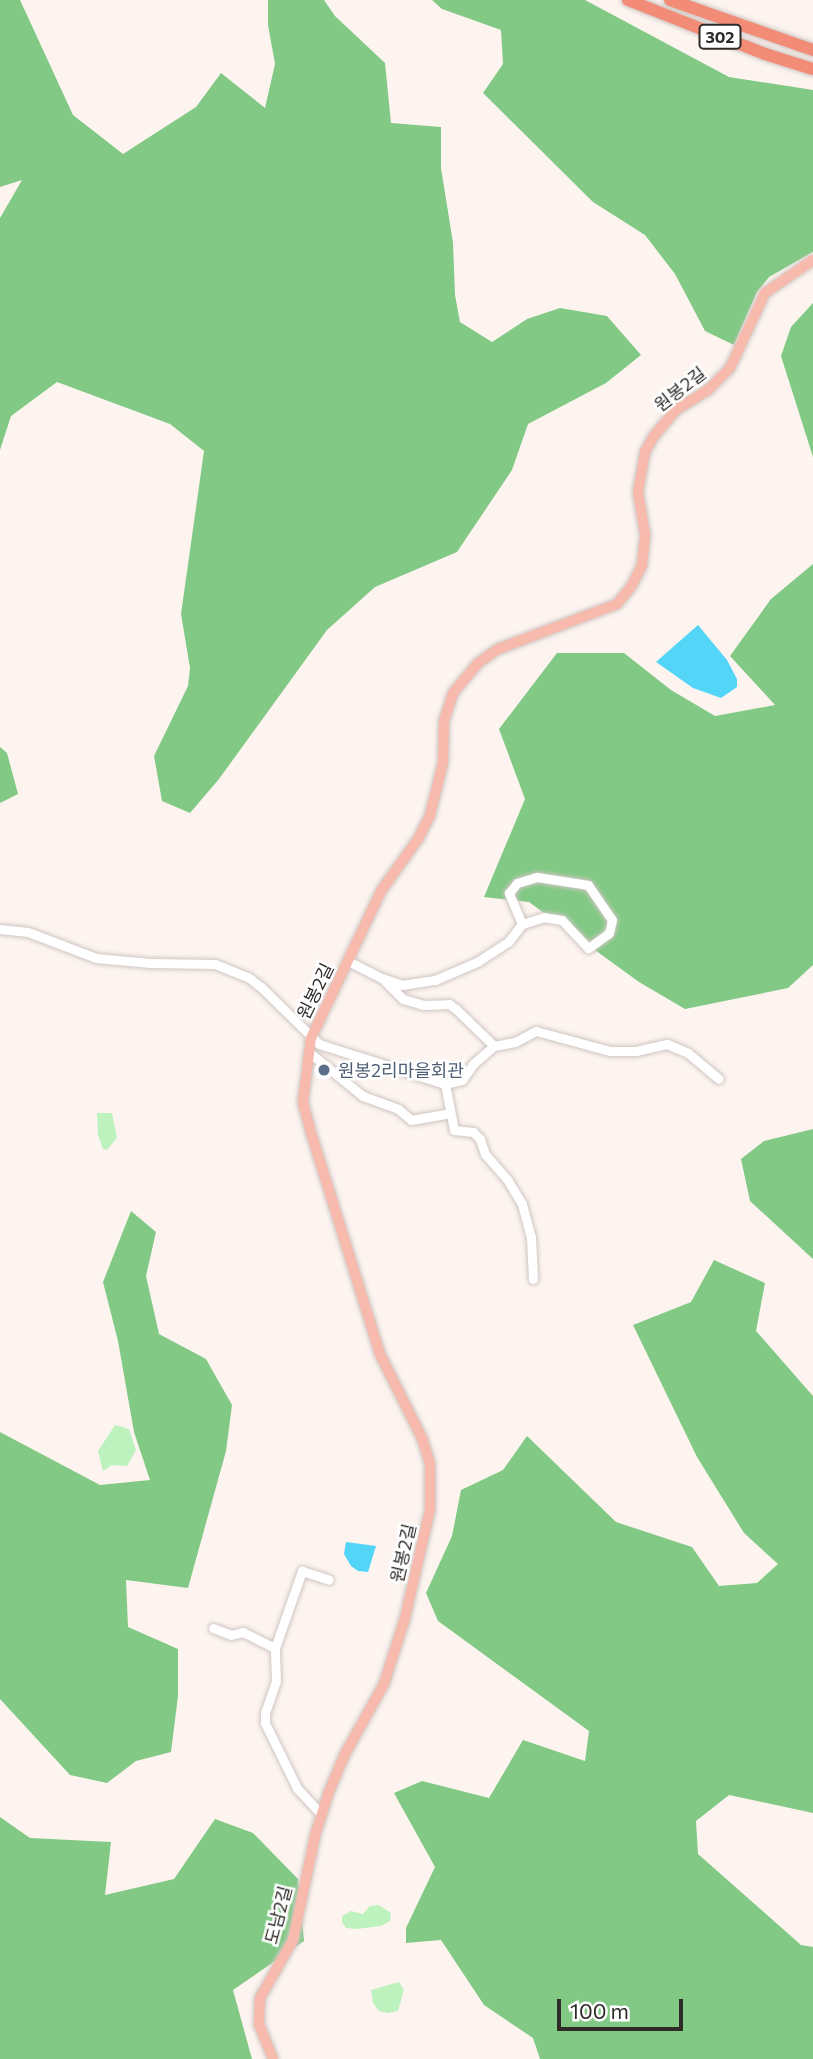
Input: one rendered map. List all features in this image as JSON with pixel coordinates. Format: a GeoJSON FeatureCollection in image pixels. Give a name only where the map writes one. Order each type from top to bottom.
{"type":"FeatureCollection","features":[{"type":"Feature","properties":{"kind":"highway","name":"302"},"geometry":{"type":"LineString","coordinates":[[628,0],[765,54],[813,69]]}},
{"type":"Feature","properties":{"kind":"highway","name":"302"},"geometry":{"type":"LineString","coordinates":[[670,0],[813,50]]}},
{"type":"Feature","properties":{"kind":"main road","name":"원봉2길"},"geometry":{"type":"LineString","coordinates":[[321,1814],[345,1754],[384,1684],[405,1618],[429,1523],[430,1464],[413,1417],[380,1354],[318,1157],[303,1102],[311,1038],[381,891],[418,839],[430,815],[443,763],[443,721],[453,693],[478,663],[498,649],[615,607],[631,587],[642,562],[645,534],[638,492],[645,452],[664,422],[719,381],[737,355],[765,293],[813,260]]}},
{"type":"Feature","properties":{"kind":"main road","name":"도남2길"},"geometry":{"type":"LineString","coordinates":[[272,2059],[259,2025],[260,1998],[293,1940],[321,1814]]}},
{"type":"Feature","properties":{"kind":"street"},"geometry":{"type":"LineString","coordinates":[[348,961],[402,985],[416,984],[452,974],[509,941],[522,924],[544,917],[562,920],[588,948],[609,933],[612,920],[588,885],[537,877],[517,883],[509,893],[522,924]]}},
{"type":"Feature","properties":{"kind":"street"},"geometry":{"type":"LineString","coordinates":[[0,929],[28,932],[96,958],[215,964],[248,976],[311,1038],[331,1050],[445,1084],[463,1080],[473,1064],[494,1046],[515,1042],[536,1031],[610,1051],[636,1051],[667,1044],[688,1053],[719,1079]]}},
{"type":"Feature","properties":{"kind":"street"},"geometry":{"type":"LineString","coordinates":[[382,978],[403,999],[424,1005],[449,1004],[494,1046]]}},
{"type":"Feature","properties":{"kind":"street"},"geometry":{"type":"LineString","coordinates":[[310,1053],[363,1096],[398,1109],[411,1120],[449,1113]]}},
{"type":"Feature","properties":{"kind":"street"},"geometry":{"type":"LineString","coordinates":[[445,1084],[454,1130],[473,1132],[480,1139],[485,1154],[507,1179],[522,1204],[531,1237],[533,1279]]}},
{"type":"Feature","properties":{"kind":"street"},"geometry":{"type":"LineString","coordinates":[[321,1814],[297,1788],[265,1723],[267,1703],[276,1681],[275,1648],[302,1571],[329,1580]]}},
{"type":"Feature","properties":{"kind":"street"},"geometry":{"type":"LineString","coordinates":[[213,1628],[231,1635],[243,1632],[275,1648]]}},
{"type":"Feature","properties":{"kind":"green space"},"geometry":{"type":"Polygon","coordinates":[[[0,0],[20,0],[73,115],[123,154],[196,107],[221,73],[265,108],[275,64],[268,25],[268,0],[324,0],[335,16],[385,63],[391,123],[441,127],[441,168],[453,243],[455,295],[460,322],[492,342],[527,319],[560,308],[607,316],[641,355],[606,383],[528,424],[512,470],[457,552],[375,587],[327,630],[219,779],[190,813],[162,801],[154,756],[188,686],[190,668],[181,614],[204,451],[170,424],[57,382],[11,416],[0,450],[0,218],[22,180],[0,187],[0,0]]]}},
{"type":"Feature","properties":{"kind":"green space"},"geometry":{"type":"Polygon","coordinates":[[[432,0],[585,0],[729,77],[813,90],[813,252],[769,277],[757,292],[734,345],[705,331],[675,274],[645,235],[593,202],[483,93],[503,64],[501,30],[442,9],[432,0]]]}},
{"type":"Feature","properties":{"kind":"green space"},"geometry":{"type":"Polygon","coordinates":[[[813,303],[813,457],[781,356],[791,327],[813,303]]]}},
{"type":"Feature","properties":{"kind":"green space"},"geometry":{"type":"Polygon","coordinates":[[[813,564],[813,965],[788,988],[685,1009],[639,982],[529,902],[484,897],[525,799],[499,729],[557,653],[624,653],[671,690],[715,716],[775,705],[730,656],[771,599],[813,564]]]}},
{"type":"Feature","properties":{"kind":"green space"},"geometry":{"type":"Polygon","coordinates":[[[0,747],[7,753],[18,794],[0,803],[0,747]]]}},
{"type":"Feature","properties":{"kind":"green space"},"geometry":{"type":"Polygon","coordinates":[[[97,1113],[112,1113],[117,1138],[107,1150],[103,1149],[98,1135],[97,1113]]]}},
{"type":"Feature","properties":{"kind":"green space"},"geometry":{"type":"Polygon","coordinates":[[[813,1129],[813,1259],[750,1201],[741,1159],[764,1141],[813,1129]]]}},
{"type":"Feature","properties":{"kind":"green space"},"geometry":{"type":"Polygon","coordinates":[[[131,1211],[156,1232],[146,1276],[159,1334],[206,1359],[232,1405],[226,1451],[188,1588],[126,1580],[128,1627],[178,1649],[178,1696],[171,1752],[136,1761],[107,1783],[70,1775],[0,1699],[0,1432],[100,1485],[150,1480],[134,1432],[118,1341],[103,1282],[131,1211]]]}},
{"type":"Feature","properties":{"kind":"green space"},"geometry":{"type":"Polygon","coordinates":[[[714,1260],[765,1283],[756,1331],[813,1396],[813,1813],[729,1795],[696,1821],[698,1854],[801,1945],[813,1947],[813,2059],[540,2059],[533,2038],[484,2005],[441,1940],[406,1943],[406,1928],[435,1867],[394,1793],[422,1781],[489,1798],[523,1740],[585,1761],[589,1731],[438,1621],[426,1593],[452,1536],[461,1490],[503,1470],[527,1436],[616,1522],[692,1547],[719,1586],[757,1583],[778,1564],[744,1533],[697,1457],[633,1325],[691,1302],[714,1260]]]}},
{"type":"Feature","properties":{"kind":"green space"},"geometry":{"type":"Polygon","coordinates":[[[115,1425],[129,1429],[136,1450],[127,1466],[112,1465],[103,1471],[98,1451],[115,1425]]]}},
{"type":"Feature","properties":{"kind":"green space"},"geometry":{"type":"Polygon","coordinates":[[[0,1817],[30,1838],[111,1842],[105,1895],[174,1879],[215,1819],[253,1833],[298,1879],[304,1941],[233,1990],[252,2059],[0,2059],[0,1817]]]}},
{"type":"Feature","properties":{"kind":"green space"},"geometry":{"type":"Polygon","coordinates":[[[379,1905],[391,1913],[390,1921],[381,1926],[346,1928],[342,1922],[342,1916],[351,1911],[363,1914],[370,1906],[379,1905]]]}},
{"type":"Feature","properties":{"kind":"green space"},"geometry":{"type":"Polygon","coordinates":[[[399,1982],[404,1990],[398,2011],[379,2011],[373,2003],[371,1990],[399,1982]]]}},
{"type":"Feature","properties":{"kind":"water"},"geometry":{"type":"Polygon","coordinates":[[[698,625],[727,660],[737,679],[737,687],[721,698],[693,688],[656,662],[698,625]]]}},
{"type":"Feature","properties":{"kind":"water"},"geometry":{"type":"Polygon","coordinates":[[[346,1542],[376,1546],[368,1572],[358,1571],[351,1566],[344,1554],[346,1542]]]}},
{"type":"Feature","properties":{"kind":"place","name":"원봉2리마을회관"},"geometry":{"type":"Point","coordinates":[324,1070]}}]}
